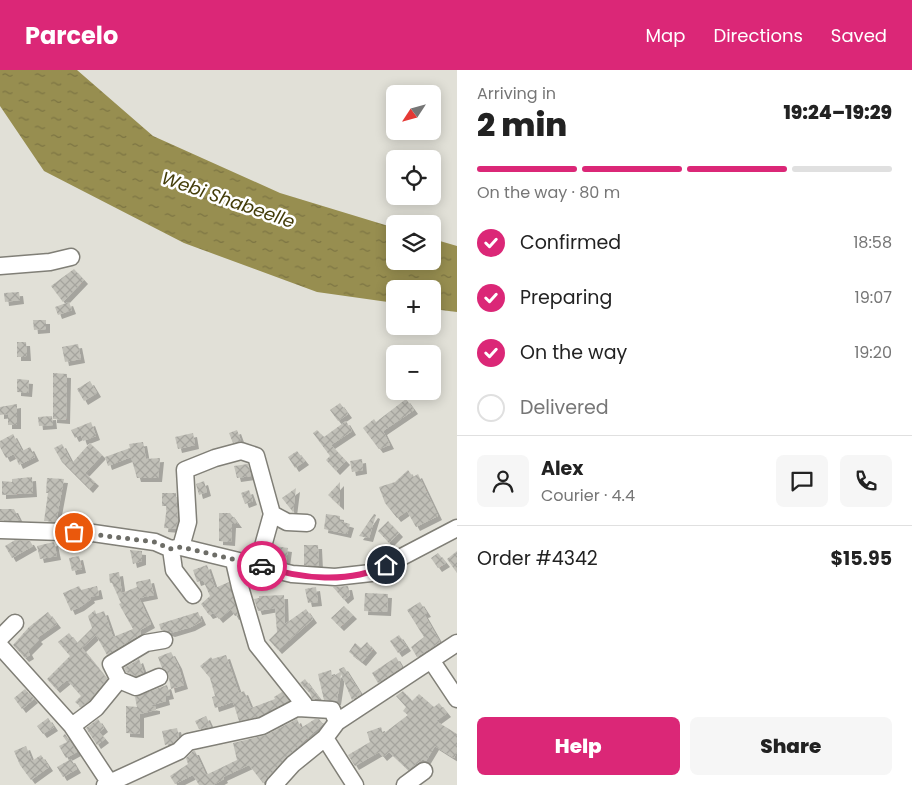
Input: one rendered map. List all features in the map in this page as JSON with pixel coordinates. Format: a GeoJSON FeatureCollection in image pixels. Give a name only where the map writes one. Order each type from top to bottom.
{"type":"FeatureCollection","features":[{"type":"Feature","properties":{"kind":"street"},"geometry":{"type":"LineString","coordinates":[[0,266],[50,262],[71,257]]}},
{"type":"Feature","properties":{"kind":"street"},"geometry":{"type":"LineString","coordinates":[[193,595],[174,570],[176,548],[188,522],[185,470],[215,458],[241,451],[256,456],[272,514],[258,564]]}},
{"type":"Feature","properties":{"kind":"street"},"geometry":{"type":"LineString","coordinates":[[272,514],[287,522],[307,523]]}},
{"type":"Feature","properties":{"kind":"street"},"geometry":{"type":"LineString","coordinates":[[0,530],[93,533],[155,542],[234,561],[258,564],[276,571],[335,577],[371,572],[457,528]]}},
{"type":"Feature","properties":{"kind":"street"},"geometry":{"type":"LineString","coordinates":[[0,646],[72,726],[109,784],[179,751],[188,742],[262,726],[304,704],[257,645],[234,561]]}},
{"type":"Feature","properties":{"kind":"street"},"geometry":{"type":"LineString","coordinates":[[0,638],[15,623]]}},
{"type":"Feature","properties":{"kind":"street"},"geometry":{"type":"LineString","coordinates":[[159,677],[136,687],[119,680],[112,664],[146,643],[164,640]]}},
{"type":"Feature","properties":{"kind":"street"},"geometry":{"type":"LineString","coordinates":[[274,785],[293,764],[325,738],[337,722],[457,643]]}},
{"type":"Feature","properties":{"kind":"street"},"geometry":{"type":"LineString","coordinates":[[431,660],[454,690]]}},
{"type":"Feature","properties":{"kind":"street"},"geometry":{"type":"LineString","coordinates":[[72,726],[96,708],[119,680]]}},
{"type":"Feature","properties":{"kind":"street"},"geometry":{"type":"LineString","coordinates":[[298,708],[332,710],[337,722]]}},
{"type":"Feature","properties":{"kind":"street"},"geometry":{"type":"LineString","coordinates":[[325,738],[355,785]]}},
{"type":"Feature","properties":{"kind":"street"},"geometry":{"type":"LineString","coordinates":[[405,785],[424,771]]}},
{"type":"Feature","properties":{"kind":"water","name":"Webi Shabeelle"},"geometry":{"type":"Polygon","coordinates":[[[0,70],[77,70],[153,136],[280,193],[386,225],[386,270],[441,270],[441,241],[457,246],[457,312],[441,310],[441,280],[386,280],[386,302],[317,292],[184,243],[44,171],[0,106],[0,70]]]}},
{"type":"Feature","properties":{"kind":"building"},"geometry":{"type":"Polygon","coordinates":[[[74,269],[84,280],[63,302],[51,286],[74,269]]]}},
{"type":"Feature","properties":{"kind":"building"},"geometry":{"type":"Polygon","coordinates":[[[19,292],[20,300],[5,302],[4,293],[19,292]]]}},
{"type":"Feature","properties":{"kind":"building"},"geometry":{"type":"Polygon","coordinates":[[[69,302],[72,310],[58,315],[55,307],[69,302]]]}},
{"type":"Feature","properties":{"kind":"building"},"geometry":{"type":"Polygon","coordinates":[[[33,320],[46,320],[46,329],[34,330],[33,320]]]}},
{"type":"Feature","properties":{"kind":"building"},"geometry":{"type":"Polygon","coordinates":[[[17,342],[26,342],[27,357],[17,357],[17,342]]]}},
{"type":"Feature","properties":{"kind":"building"},"geometry":{"type":"Polygon","coordinates":[[[78,344],[81,359],[65,362],[62,347],[78,344]]]}},
{"type":"Feature","properties":{"kind":"building"},"geometry":{"type":"Polygon","coordinates":[[[53,373],[67,374],[66,420],[53,419],[53,373]]]}},
{"type":"Feature","properties":{"kind":"building"},"geometry":{"type":"Polygon","coordinates":[[[17,379],[29,380],[28,393],[17,392],[17,379]]]}},
{"type":"Feature","properties":{"kind":"building"},"geometry":{"type":"Polygon","coordinates":[[[90,381],[97,393],[84,401],[77,389],[90,381]]]}},
{"type":"Feature","properties":{"kind":"building"},"geometry":{"type":"Polygon","coordinates":[[[405,400],[414,410],[383,431],[390,445],[379,449],[363,428],[374,419],[376,422],[405,400]]]}},
{"type":"Feature","properties":{"kind":"building"},"geometry":{"type":"Polygon","coordinates":[[[340,403],[348,414],[338,421],[330,410],[340,403]]]}},
{"type":"Feature","properties":{"kind":"building"},"geometry":{"type":"Polygon","coordinates":[[[17,404],[17,425],[8,425],[8,414],[0,415],[0,407],[17,404]]]}},
{"type":"Feature","properties":{"kind":"building"},"geometry":{"type":"Polygon","coordinates":[[[52,416],[53,425],[39,426],[38,417],[52,416]]]}},
{"type":"Feature","properties":{"kind":"building"},"geometry":{"type":"Polygon","coordinates":[[[346,421],[352,431],[331,445],[346,461],[336,471],[326,460],[330,456],[313,433],[317,430],[324,437],[346,421]]]}},
{"type":"Feature","properties":{"kind":"building"},"geometry":{"type":"Polygon","coordinates":[[[91,422],[96,436],[83,441],[81,435],[75,438],[71,430],[91,422]]]}},
{"type":"Feature","properties":{"kind":"building"},"geometry":{"type":"Polygon","coordinates":[[[237,430],[241,441],[233,443],[229,433],[237,430]]]}},
{"type":"Feature","properties":{"kind":"building"},"geometry":{"type":"Polygon","coordinates":[[[193,433],[195,445],[178,449],[175,437],[193,433]]]}},
{"type":"Feature","properties":{"kind":"building"},"geometry":{"type":"Polygon","coordinates":[[[13,434],[22,451],[30,447],[35,457],[19,465],[14,454],[6,458],[0,447],[0,441],[13,434]]]}},
{"type":"Feature","properties":{"kind":"building"},"geometry":{"type":"Polygon","coordinates":[[[143,442],[146,459],[160,458],[158,478],[137,478],[131,457],[108,466],[105,457],[130,448],[129,444],[143,442]]]}},
{"type":"Feature","properties":{"kind":"building"},"geometry":{"type":"Polygon","coordinates":[[[90,443],[102,455],[85,473],[95,482],[89,489],[62,462],[54,448],[62,444],[72,463],[90,443]]]}},
{"type":"Feature","properties":{"kind":"building"},"geometry":{"type":"Polygon","coordinates":[[[297,451],[305,461],[295,468],[288,457],[297,451]]]}},
{"type":"Feature","properties":{"kind":"building"},"geometry":{"type":"Polygon","coordinates":[[[362,459],[363,470],[352,472],[350,461],[362,459]]]}},
{"type":"Feature","properties":{"kind":"building"},"geometry":{"type":"Polygon","coordinates":[[[248,464],[251,476],[237,478],[234,466],[248,464]]]}},
{"type":"Feature","properties":{"kind":"building"},"geometry":{"type":"Polygon","coordinates":[[[408,470],[413,477],[418,474],[438,516],[416,527],[407,511],[397,518],[385,503],[379,487],[395,482],[408,470]]]}},
{"type":"Feature","properties":{"kind":"building"},"geometry":{"type":"Polygon","coordinates":[[[32,477],[33,493],[2,495],[2,481],[12,482],[12,479],[32,477]]]}},
{"type":"Feature","properties":{"kind":"building"},"geometry":{"type":"Polygon","coordinates":[[[47,478],[64,479],[57,517],[79,518],[79,523],[44,521],[48,493],[46,493],[47,478]]]}},
{"type":"Feature","properties":{"kind":"building"},"geometry":{"type":"Polygon","coordinates":[[[204,481],[207,492],[199,495],[196,484],[204,481]]]}},
{"type":"Feature","properties":{"kind":"building"},"geometry":{"type":"Polygon","coordinates":[[[340,482],[340,506],[328,495],[340,482]]]}},
{"type":"Feature","properties":{"kind":"building"},"geometry":{"type":"Polygon","coordinates":[[[296,488],[293,512],[282,498],[296,488]]]}},
{"type":"Feature","properties":{"kind":"building"},"geometry":{"type":"Polygon","coordinates":[[[249,490],[253,501],[245,504],[241,493],[249,490]]]}},
{"type":"Feature","properties":{"kind":"building"},"geometry":{"type":"Polygon","coordinates":[[[162,493],[176,493],[178,521],[176,529],[164,528],[167,506],[162,506],[162,493]]]}},
{"type":"Feature","properties":{"kind":"building"},"geometry":{"type":"Polygon","coordinates":[[[0,509],[14,509],[20,521],[0,520],[0,509]]]}},
{"type":"Feature","properties":{"kind":"building"},"geometry":{"type":"Polygon","coordinates":[[[219,513],[230,513],[238,524],[232,524],[231,542],[219,541],[219,513]]]}},
{"type":"Feature","properties":{"kind":"building"},"geometry":{"type":"Polygon","coordinates":[[[326,514],[340,516],[340,521],[350,524],[347,534],[324,529],[326,514]]]}},
{"type":"Feature","properties":{"kind":"building"},"geometry":{"type":"Polygon","coordinates":[[[374,514],[376,515],[369,538],[359,536],[374,514]]]}},
{"type":"Feature","properties":{"kind":"building"},"geometry":{"type":"Polygon","coordinates":[[[388,521],[399,533],[389,543],[378,531],[388,521]]]}},
{"type":"Feature","properties":{"kind":"building"},"geometry":{"type":"Polygon","coordinates":[[[15,540],[30,541],[33,546],[12,558],[5,546],[15,540]]]}},
{"type":"Feature","properties":{"kind":"building"},"geometry":{"type":"Polygon","coordinates":[[[54,542],[57,556],[40,559],[37,546],[54,542]]]}},
{"type":"Feature","properties":{"kind":"building"},"geometry":{"type":"Polygon","coordinates":[[[304,545],[318,545],[319,566],[304,565],[304,545]]]}},
{"type":"Feature","properties":{"kind":"building"},"geometry":{"type":"Polygon","coordinates":[[[274,546],[288,548],[286,562],[270,558],[274,546]]]}},
{"type":"Feature","properties":{"kind":"building"},"geometry":{"type":"Polygon","coordinates":[[[130,550],[142,551],[142,561],[133,564],[130,550]]]}},
{"type":"Feature","properties":{"kind":"building"},"geometry":{"type":"Polygon","coordinates":[[[457,551],[457,573],[447,559],[457,551]]]}},
{"type":"Feature","properties":{"kind":"building"},"geometry":{"type":"Polygon","coordinates":[[[438,553],[446,563],[438,568],[431,558],[438,553]]]}},
{"type":"Feature","properties":{"kind":"building"},"geometry":{"type":"Polygon","coordinates":[[[79,556],[82,569],[72,571],[69,558],[79,556]]]}},
{"type":"Feature","properties":{"kind":"building"},"geometry":{"type":"Polygon","coordinates":[[[207,565],[215,588],[229,582],[238,615],[235,616],[231,609],[219,619],[214,613],[209,615],[201,604],[210,596],[203,580],[197,582],[193,570],[207,565]]]}},
{"type":"Feature","properties":{"kind":"building"},"geometry":{"type":"Polygon","coordinates":[[[119,572],[122,593],[137,587],[136,582],[150,579],[154,595],[139,598],[151,624],[140,630],[141,634],[107,655],[96,635],[82,648],[107,679],[89,701],[81,707],[75,702],[81,696],[67,680],[56,689],[47,679],[70,656],[58,642],[69,633],[77,643],[92,628],[88,616],[95,610],[96,614],[104,611],[113,637],[133,629],[119,604],[121,603],[112,583],[110,583],[109,574],[119,572]]]}},
{"type":"Feature","properties":{"kind":"building"},"geometry":{"type":"Polygon","coordinates":[[[79,586],[81,590],[97,586],[99,595],[90,597],[91,599],[71,611],[63,593],[79,586]]]}},
{"type":"Feature","properties":{"kind":"building"},"geometry":{"type":"Polygon","coordinates":[[[348,586],[350,595],[344,600],[333,587],[348,586]]]}},
{"type":"Feature","properties":{"kind":"building"},"geometry":{"type":"Polygon","coordinates":[[[316,587],[318,602],[308,603],[305,589],[316,587]]]}},
{"type":"Feature","properties":{"kind":"building"},"geometry":{"type":"Polygon","coordinates":[[[365,593],[388,594],[387,612],[364,611],[365,593]]]}},
{"type":"Feature","properties":{"kind":"building"},"geometry":{"type":"Polygon","coordinates":[[[284,595],[285,624],[306,609],[313,619],[278,650],[269,640],[277,632],[275,608],[258,611],[254,599],[259,598],[259,596],[284,595]]]}},
{"type":"Feature","properties":{"kind":"building"},"geometry":{"type":"Polygon","coordinates":[[[420,602],[427,613],[424,614],[440,642],[417,657],[411,647],[424,637],[407,610],[420,602]]]}},
{"type":"Feature","properties":{"kind":"building"},"geometry":{"type":"Polygon","coordinates":[[[344,606],[353,615],[340,627],[331,618],[344,606]]]}},
{"type":"Feature","properties":{"kind":"building"},"geometry":{"type":"Polygon","coordinates":[[[48,612],[57,624],[37,638],[39,640],[28,651],[30,655],[25,658],[13,645],[29,627],[48,612]]]}},
{"type":"Feature","properties":{"kind":"building"},"geometry":{"type":"Polygon","coordinates":[[[198,612],[202,621],[191,627],[171,633],[161,630],[159,624],[198,612]]]}},
{"type":"Feature","properties":{"kind":"building"},"geometry":{"type":"Polygon","coordinates":[[[399,635],[407,647],[398,653],[390,641],[399,635]]]}},
{"type":"Feature","properties":{"kind":"building"},"geometry":{"type":"Polygon","coordinates":[[[367,642],[373,649],[362,662],[349,652],[355,643],[361,648],[367,642]]]}},
{"type":"Feature","properties":{"kind":"building"},"geometry":{"type":"Polygon","coordinates":[[[171,652],[178,665],[184,685],[171,689],[168,673],[162,668],[158,657],[171,652]]]}},
{"type":"Feature","properties":{"kind":"building"},"geometry":{"type":"Polygon","coordinates":[[[226,655],[239,693],[244,691],[251,708],[275,699],[274,697],[282,692],[289,701],[259,717],[239,721],[233,702],[215,708],[212,697],[215,696],[210,678],[200,666],[211,657],[212,659],[226,655]]]}},
{"type":"Feature","properties":{"kind":"building"},"geometry":{"type":"Polygon","coordinates":[[[396,657],[402,667],[378,683],[372,673],[396,657]]]}},
{"type":"Feature","properties":{"kind":"building"},"geometry":{"type":"Polygon","coordinates":[[[139,659],[144,673],[136,676],[126,672],[124,668],[139,659]]]}},
{"type":"Feature","properties":{"kind":"building"},"geometry":{"type":"Polygon","coordinates":[[[344,667],[361,694],[352,700],[341,674],[337,701],[324,700],[318,674],[331,670],[332,677],[340,672],[339,669],[344,667]]]}},
{"type":"Feature","properties":{"kind":"building"},"geometry":{"type":"Polygon","coordinates":[[[305,679],[320,699],[312,699],[310,693],[300,683],[305,679]]]}},
{"type":"Feature","properties":{"kind":"building"},"geometry":{"type":"Polygon","coordinates":[[[167,685],[170,695],[165,696],[166,701],[149,706],[156,707],[156,710],[140,714],[140,734],[126,733],[126,706],[137,707],[135,697],[167,685]]]}},
{"type":"Feature","properties":{"kind":"building"},"geometry":{"type":"Polygon","coordinates":[[[25,689],[34,699],[22,709],[14,698],[25,689]]]}},
{"type":"Feature","properties":{"kind":"building"},"geometry":{"type":"Polygon","coordinates":[[[403,691],[412,701],[419,694],[434,707],[439,703],[447,713],[436,721],[457,734],[457,752],[454,758],[435,746],[426,761],[423,759],[408,770],[389,752],[383,757],[379,752],[355,766],[348,755],[370,742],[367,732],[381,727],[383,734],[408,715],[403,711],[406,707],[396,696],[403,691]]]}},
{"type":"Feature","properties":{"kind":"building"},"geometry":{"type":"Polygon","coordinates":[[[206,716],[211,727],[199,729],[195,721],[206,716]]]}},
{"type":"Feature","properties":{"kind":"building"},"geometry":{"type":"Polygon","coordinates":[[[48,718],[54,727],[43,734],[37,726],[48,718]]]}},
{"type":"Feature","properties":{"kind":"building"},"geometry":{"type":"Polygon","coordinates":[[[98,719],[104,728],[99,732],[105,739],[97,745],[86,728],[98,719]]]}},
{"type":"Feature","properties":{"kind":"building"},"geometry":{"type":"Polygon","coordinates":[[[297,719],[301,728],[315,719],[319,719],[323,724],[286,757],[263,783],[249,765],[223,777],[224,779],[213,785],[199,785],[193,775],[175,784],[170,776],[188,764],[186,758],[193,751],[195,751],[206,775],[237,760],[233,743],[266,735],[297,719]]]}},
{"type":"Feature","properties":{"kind":"building"},"geometry":{"type":"Polygon","coordinates":[[[177,728],[179,737],[173,743],[165,745],[162,731],[177,728]]]}},
{"type":"Feature","properties":{"kind":"building"},"geometry":{"type":"Polygon","coordinates":[[[65,734],[77,752],[66,758],[59,746],[67,742],[63,736],[65,734]]]}},
{"type":"Feature","properties":{"kind":"building"},"geometry":{"type":"Polygon","coordinates":[[[26,746],[32,761],[41,755],[49,767],[31,780],[20,765],[14,751],[26,746]]]}},
{"type":"Feature","properties":{"kind":"building"},"geometry":{"type":"Polygon","coordinates":[[[71,759],[77,769],[63,777],[57,767],[71,759]]]}},
{"type":"Feature","properties":{"kind":"way so far"},"geometry":{"type":"LineString","coordinates":[[74,532],[155,542],[170,549],[181,547],[234,561],[262,566]]}},
{"type":"Feature","properties":{"kind":"route"},"geometry":{"type":"LineString","coordinates":[[262,566],[292,574],[335,577],[371,572],[386,565]]}}]}
